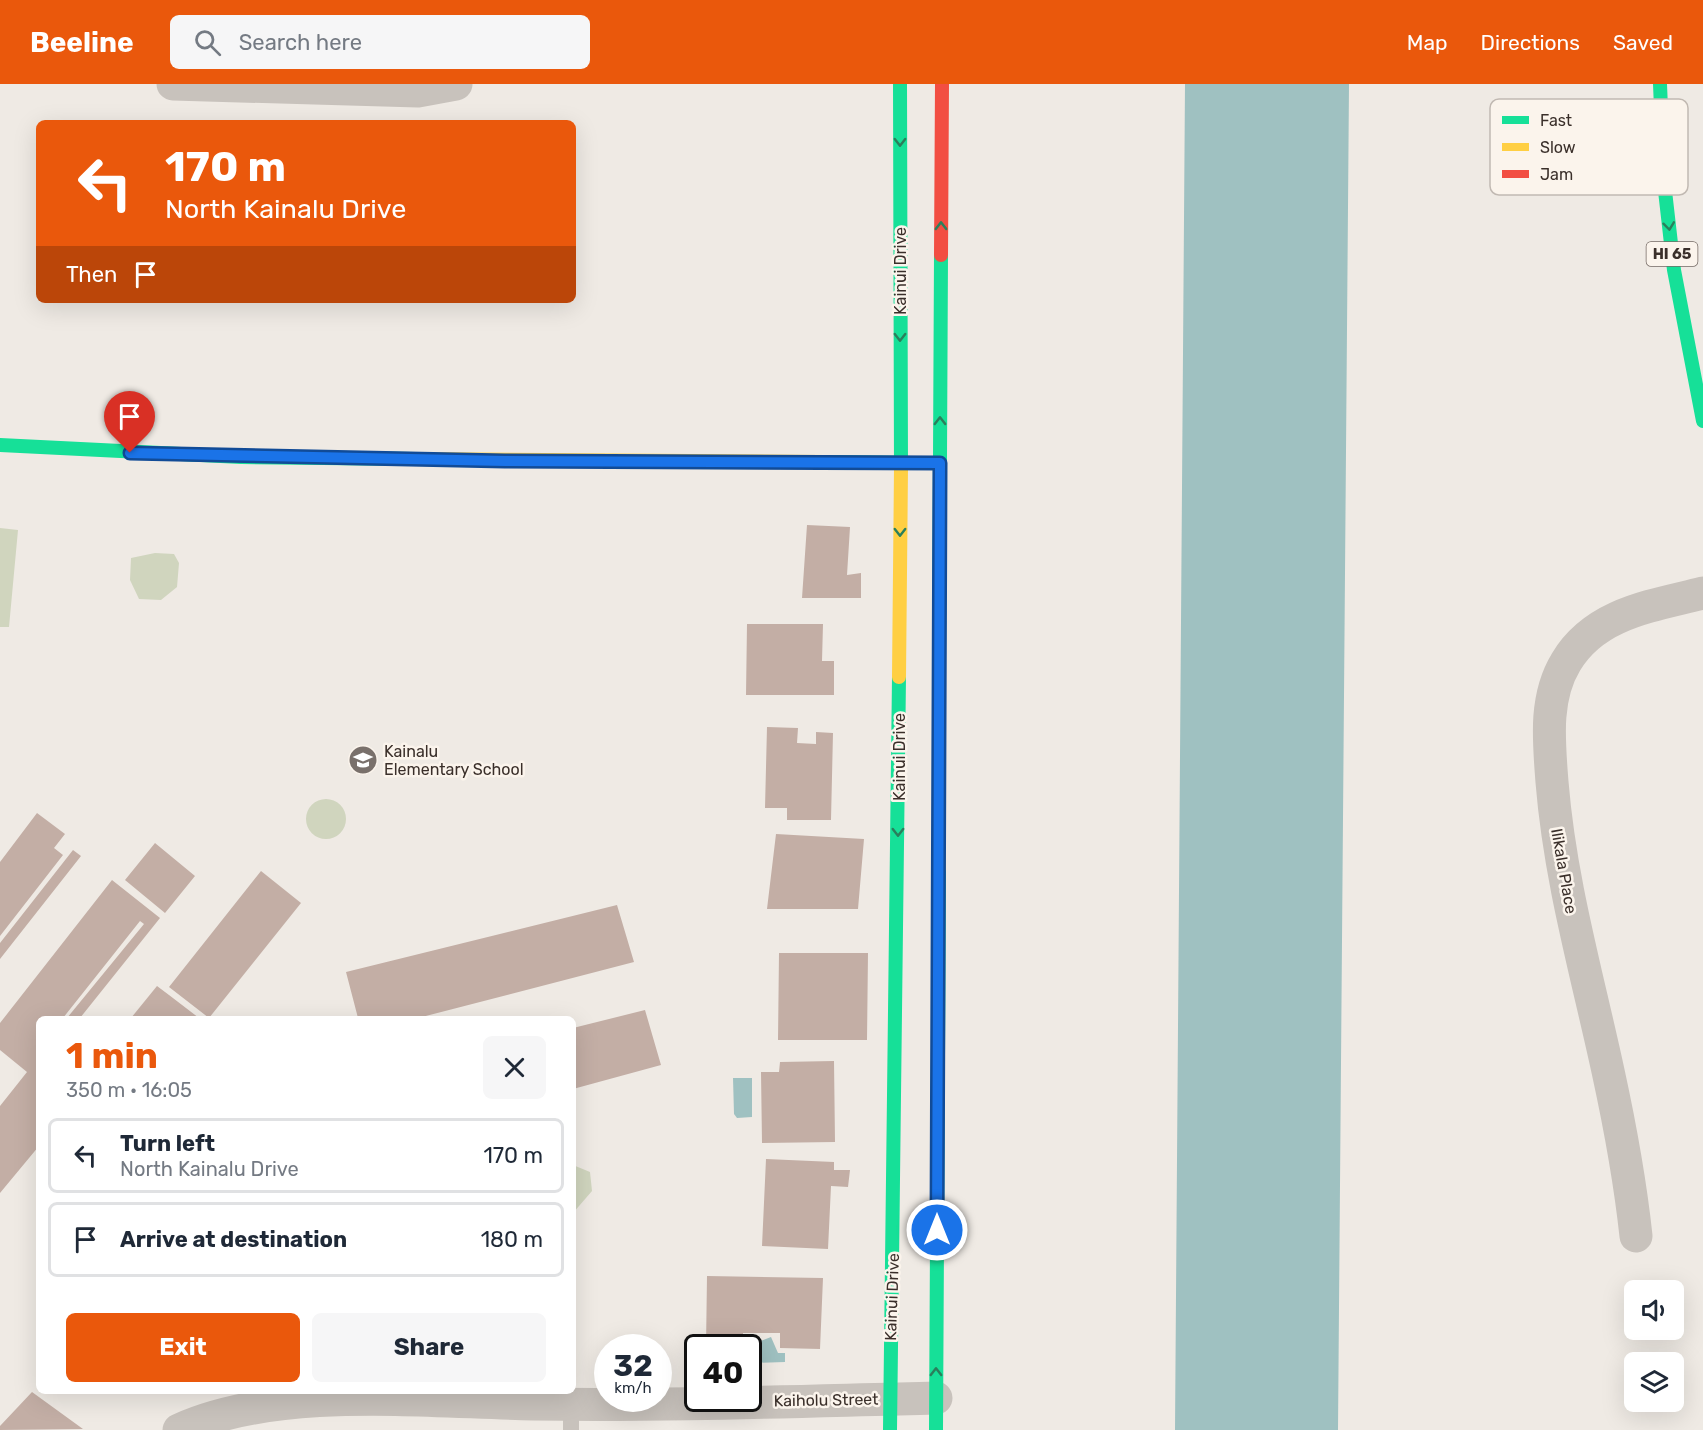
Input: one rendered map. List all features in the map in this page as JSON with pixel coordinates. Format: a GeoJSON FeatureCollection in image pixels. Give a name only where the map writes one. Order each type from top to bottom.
{"type":"FeatureCollection","features":[{"type":"Feature","properties":{"kind":"street"},"geometry":{"type":"LineString","coordinates":[[173,84],[418,91],[456,84]]}},
{"type":"Feature","properties":{"kind":"street","name":"Kainui Drive"},"geometry":{"type":"LineString","coordinates":[[889,1414],[894,1234],[901,463],[900,84]]}},
{"type":"Feature","properties":{"kind":"street"},"geometry":{"type":"LineString","coordinates":[[936,1430],[942,84]]}},
{"type":"Feature","properties":{"kind":"street","name":"HI 65"},"geometry":{"type":"LineString","coordinates":[[1660,84],[1661,99]]}},
{"type":"Feature","properties":{"kind":"street","name":"HI 65"},"geometry":{"type":"LineString","coordinates":[[1665,195],[1674,270],[1703,421]]}},
{"type":"Feature","properties":{"kind":"street"},"geometry":{"type":"LineString","coordinates":[[0,445],[241,457],[940,463]]}},
{"type":"Feature","properties":{"kind":"street","name":"Ilikala Place"},"geometry":{"type":"LineString","coordinates":[[1636,1236],[1628,1173],[1608,1071],[1568,902],[1556,838],[1549,746],[1551,698],[1565,662],[1599,626],[1620,615],[1703,593]]}},
{"type":"Feature","properties":{"kind":"street","name":"Kaiholu Street"},"geometry":{"type":"LineString","coordinates":[[179,1430],[219,1417],[258,1409],[345,1399],[571,1417],[889,1414],[936,1398]]}},
{"type":"Feature","properties":{"kind":"green space"},"geometry":{"type":"Polygon","coordinates":[[[0,528],[18,530],[9,627],[0,627],[0,528]]]}},
{"type":"Feature","properties":{"kind":"green space"},"geometry":{"type":"Polygon","coordinates":[[[155,553],[174,554],[179,563],[177,587],[161,600],[139,599],[130,580],[131,558],[155,553]]]}},
{"type":"Feature","properties":{"kind":"green space"},"geometry":{"type":"Polygon","coordinates":[[[326,799],[340,805],[346,819],[340,833],[326,839],[312,833],[306,819],[312,805],[326,799]]]}},
{"type":"Feature","properties":{"kind":"green space"},"geometry":{"type":"Polygon","coordinates":[[[576,1166],[590,1172],[592,1191],[576,1210],[576,1166]]]}},
{"type":"Feature","properties":{"kind":"water"},"geometry":{"type":"Polygon","coordinates":[[[1185,84],[1349,84],[1338,1430],[1175,1430],[1185,84]]]}},
{"type":"Feature","properties":{"kind":"water"},"geometry":{"type":"Polygon","coordinates":[[[733,1078],[752,1078],[752,1117],[737,1118],[734,1114],[733,1078]]]}},
{"type":"Feature","properties":{"kind":"water"},"geometry":{"type":"Polygon","coordinates":[[[771,1337],[778,1353],[785,1353],[785,1362],[762,1363],[762,1340],[771,1337]]]}},
{"type":"Feature","properties":{"kind":"building"},"geometry":{"type":"Polygon","coordinates":[[[807,525],[850,527],[847,575],[861,573],[861,598],[802,598],[807,525]]]}},
{"type":"Feature","properties":{"kind":"building"},"geometry":{"type":"Polygon","coordinates":[[[747,624],[823,624],[822,661],[834,661],[834,695],[746,695],[747,624]]]}},
{"type":"Feature","properties":{"kind":"building"},"geometry":{"type":"Polygon","coordinates":[[[767,727],[798,728],[797,743],[816,744],[816,732],[833,733],[831,820],[787,820],[787,808],[765,808],[767,727]]]}},
{"type":"Feature","properties":{"kind":"building"},"geometry":{"type":"Polygon","coordinates":[[[37,813],[65,834],[54,848],[63,855],[0,936],[0,862],[37,813]]]}},
{"type":"Feature","properties":{"kind":"building"},"geometry":{"type":"Polygon","coordinates":[[[776,834],[864,839],[858,909],[767,909],[776,834]]]}},
{"type":"Feature","properties":{"kind":"building"},"geometry":{"type":"Polygon","coordinates":[[[155,843],[195,876],[165,913],[125,880],[155,843]]]}},
{"type":"Feature","properties":{"kind":"building"},"geometry":{"type":"Polygon","coordinates":[[[73,850],[81,856],[0,959],[0,943],[73,850]]]}},
{"type":"Feature","properties":{"kind":"building"},"geometry":{"type":"Polygon","coordinates":[[[261,871],[301,903],[211,1016],[206,1016],[169,987],[261,871]]]}},
{"type":"Feature","properties":{"kind":"building"},"geometry":{"type":"Polygon","coordinates":[[[112,880],[160,918],[82,1016],[69,1016],[144,924],[140,921],[65,1016],[36,1016],[36,1150],[0,1193],[0,1106],[27,1072],[0,1050],[0,1023],[112,880]]]}},
{"type":"Feature","properties":{"kind":"building"},"geometry":{"type":"Polygon","coordinates":[[[617,905],[634,962],[426,1016],[357,1016],[346,972],[617,905]]]}},
{"type":"Feature","properties":{"kind":"building"},"geometry":{"type":"Polygon","coordinates":[[[779,953],[868,953],[867,1040],[778,1040],[779,953]]]}},
{"type":"Feature","properties":{"kind":"building"},"geometry":{"type":"Polygon","coordinates":[[[157,986],[196,1016],[133,1016],[157,986]]]}},
{"type":"Feature","properties":{"kind":"building"},"geometry":{"type":"Polygon","coordinates":[[[645,1010],[661,1065],[576,1088],[576,1027],[645,1010]]]}},
{"type":"Feature","properties":{"kind":"building"},"geometry":{"type":"Polygon","coordinates":[[[834,1061],[835,1142],[762,1143],[761,1072],[779,1072],[780,1062],[834,1061]]]}},
{"type":"Feature","properties":{"kind":"building"},"geometry":{"type":"Polygon","coordinates":[[[766,1159],[834,1162],[834,1170],[850,1170],[848,1187],[831,1186],[828,1249],[762,1246],[766,1159]]]}},
{"type":"Feature","properties":{"kind":"building"},"geometry":{"type":"Polygon","coordinates":[[[707,1276],[823,1278],[820,1349],[780,1348],[780,1333],[706,1334],[707,1276]]]}},
{"type":"Feature","properties":{"kind":"building"},"geometry":{"type":"Polygon","coordinates":[[[32,1392],[83,1429],[0,1430],[0,1426],[32,1392]]]}},
{"type":"Feature","properties":{"kind":"traffic: fast"},"geometry":{"type":"LineString","coordinates":[[900,84],[901,468]]}},
{"type":"Feature","properties":{"kind":"traffic: fast"},"geometry":{"type":"LineString","coordinates":[[1660,84],[1661,99]]}},
{"type":"Feature","properties":{"kind":"traffic: fast"},"geometry":{"type":"LineString","coordinates":[[1665,195],[1674,270],[1703,421]]}},
{"type":"Feature","properties":{"kind":"traffic: fast"},"geometry":{"type":"LineString","coordinates":[[939,660],[941,255]]}},
{"type":"Feature","properties":{"kind":"traffic: fast"},"geometry":{"type":"LineString","coordinates":[[0,445],[241,457],[415,459]]}},
{"type":"Feature","properties":{"kind":"traffic: fast"},"geometry":{"type":"LineString","coordinates":[[825,462],[922,463]]}},
{"type":"Feature","properties":{"kind":"traffic: fast"},"geometry":{"type":"LineString","coordinates":[[890,1430],[899,677]]}},
{"type":"Feature","properties":{"kind":"traffic: fast"},"geometry":{"type":"LineString","coordinates":[[936,1430],[939,868]]}},
{"type":"Feature","properties":{"kind":"traffic: slow"},"geometry":{"type":"LineString","coordinates":[[415,459],[825,462]]}},
{"type":"Feature","properties":{"kind":"traffic: slow"},"geometry":{"type":"LineString","coordinates":[[899,677],[901,468]]}},
{"type":"Feature","properties":{"kind":"traffic: slow"},"geometry":{"type":"LineString","coordinates":[[939,660],[939,868]]}},
{"type":"Feature","properties":{"kind":"traffic: jam"},"geometry":{"type":"LineString","coordinates":[[941,255],[942,84]]}},
{"type":"Feature","properties":{"kind":"place","name":"Kainalu Elementary School"},"geometry":{"type":"Point","coordinates":[363,760]}},
{"type":"Feature","properties":{"kind":"route"},"geometry":{"type":"LineString","coordinates":[[130,453],[505,461],[940,463],[937,1230]]}}]}
